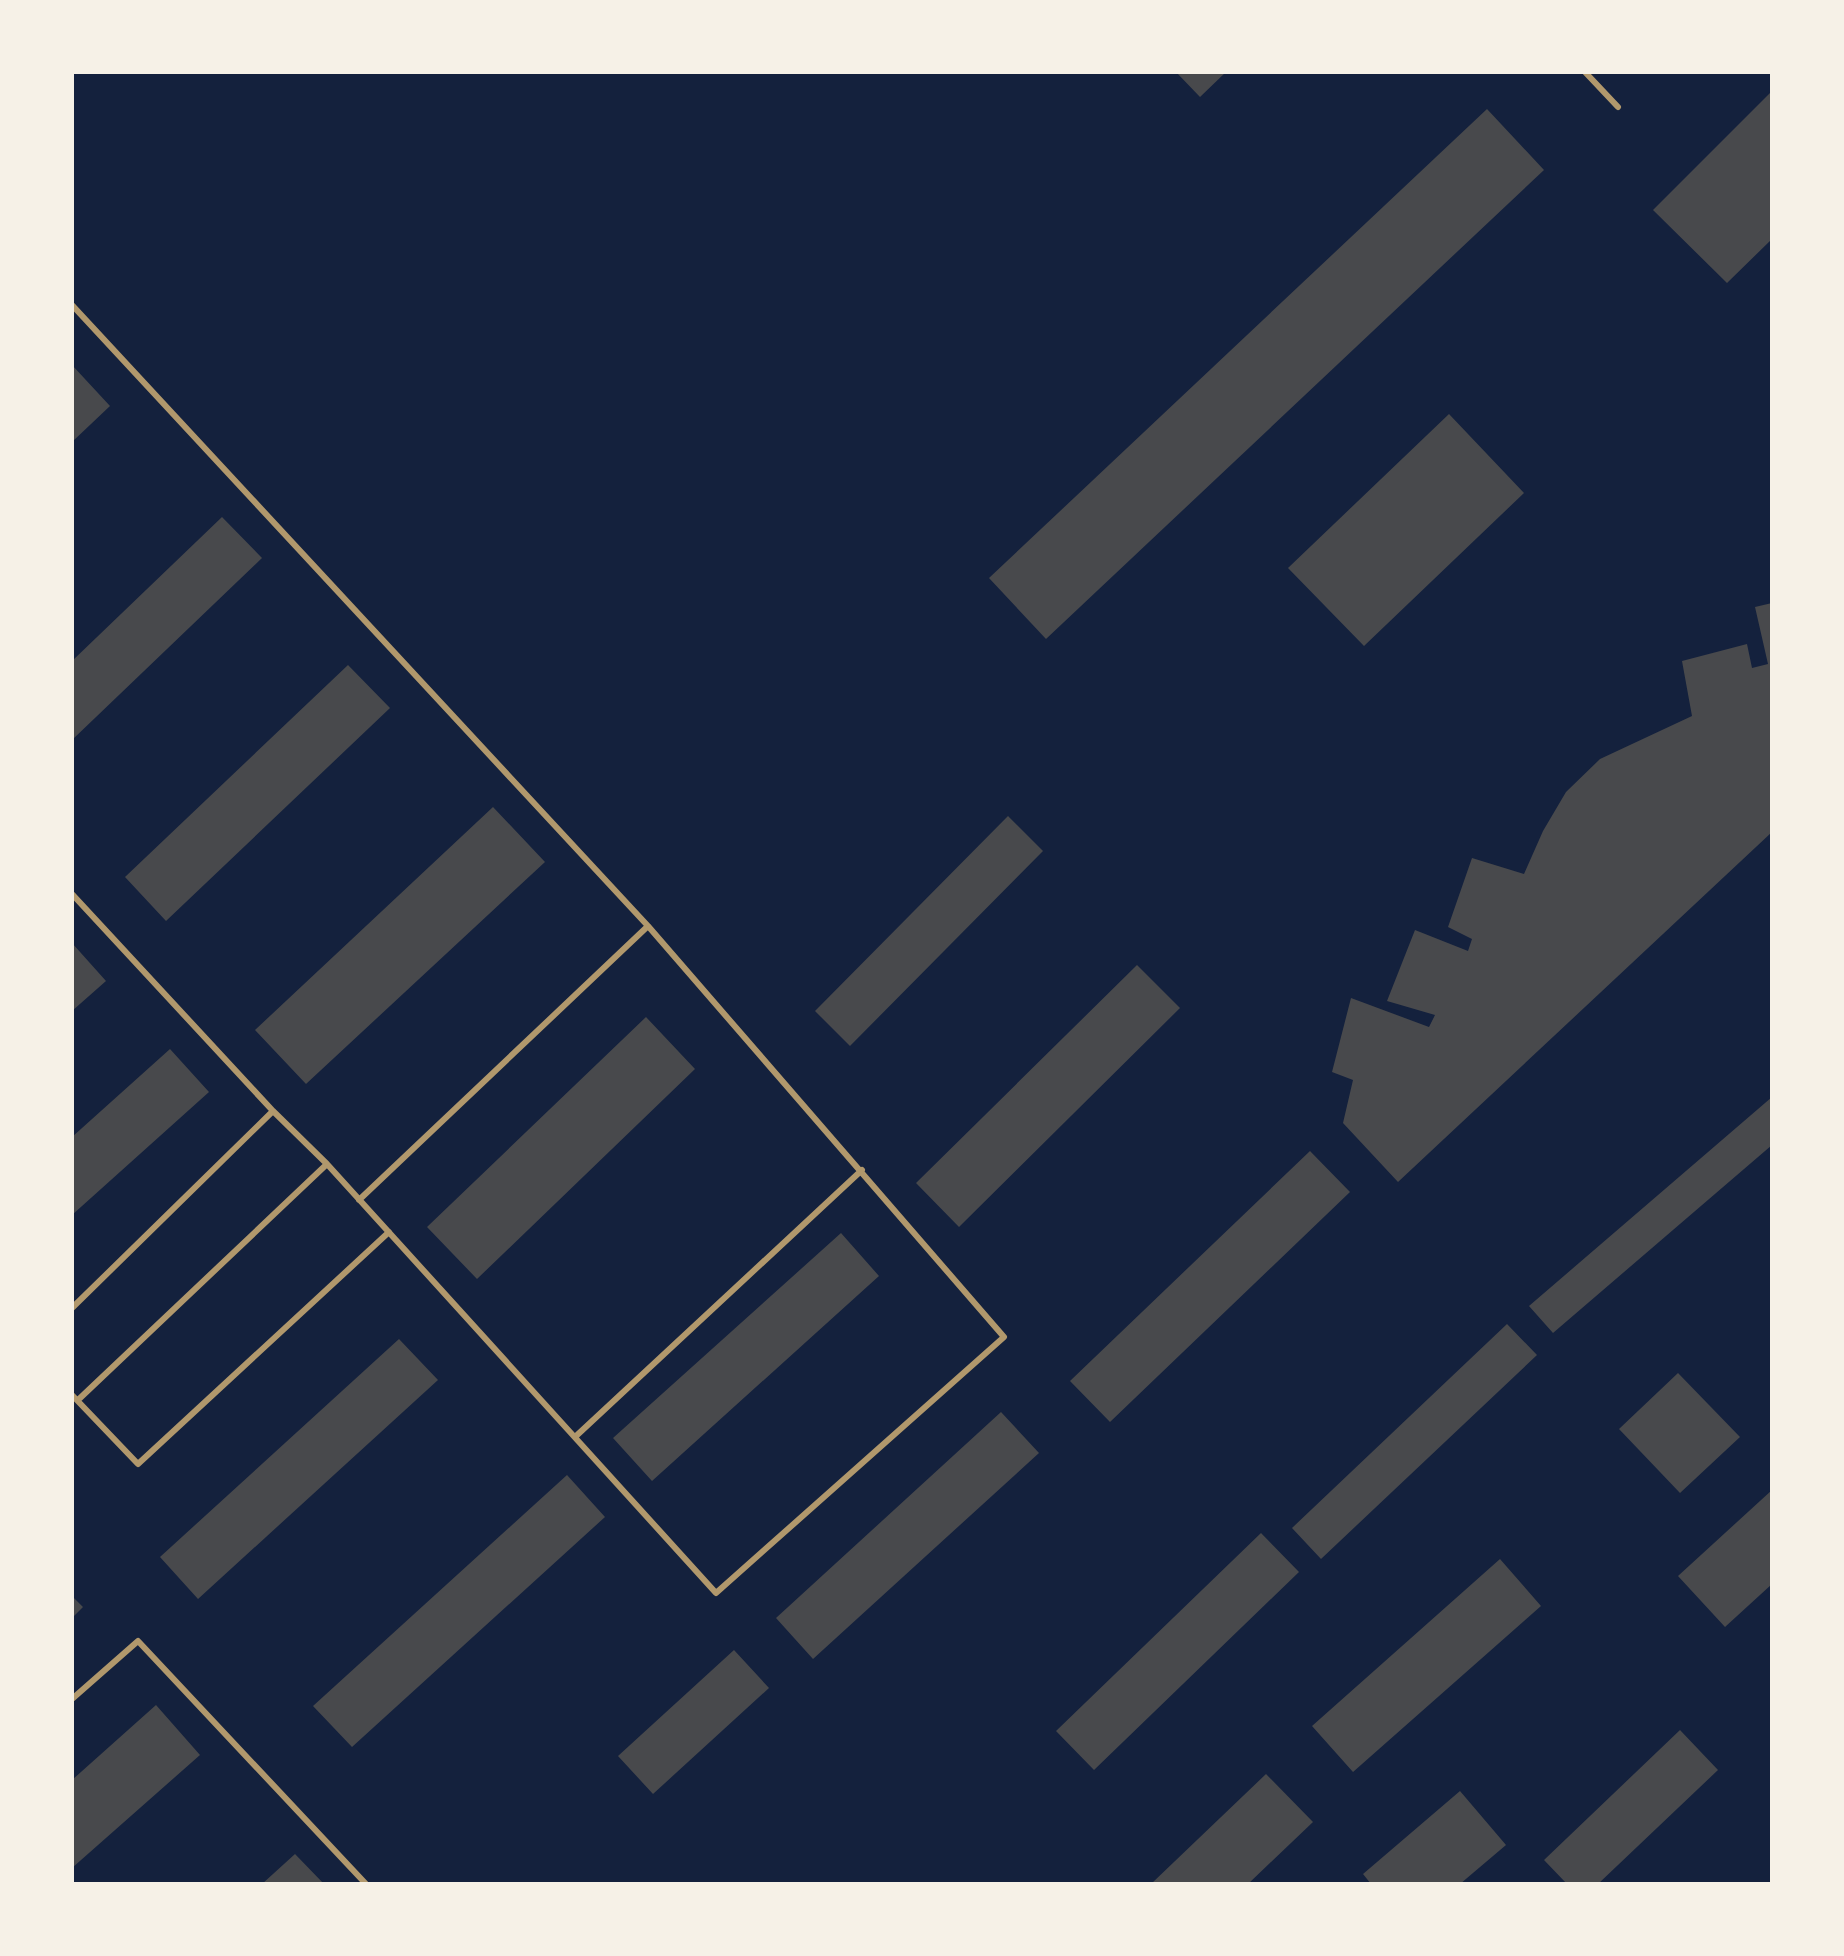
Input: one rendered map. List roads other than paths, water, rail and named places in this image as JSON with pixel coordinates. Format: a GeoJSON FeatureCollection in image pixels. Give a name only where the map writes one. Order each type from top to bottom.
{"type":"FeatureCollection","features":[{"type":"Feature","properties":{"kind":"lane"},"geometry":{"type":"LineString","coordinates":[[1585,72],[1618,107]]}},
{"type":"Feature","properties":{"kind":"lane"},"geometry":{"type":"LineString","coordinates":[[72,305],[648,926],[1004,1337],[716,1593],[327,1164],[273,1111],[72,894]]}},
{"type":"Feature","properties":{"kind":"lane"},"geometry":{"type":"LineString","coordinates":[[359,1200],[648,926]]}},
{"type":"Feature","properties":{"kind":"lane"},"geometry":{"type":"LineString","coordinates":[[72,1308],[273,1111]]}},
{"type":"Feature","properties":{"kind":"lane"},"geometry":{"type":"LineString","coordinates":[[327,1164],[75,1398],[138,1464],[389,1232]]}},
{"type":"Feature","properties":{"kind":"lane"},"geometry":{"type":"LineString","coordinates":[[575,1437],[862,1170]]}},
{"type":"Feature","properties":{"kind":"lane"},"geometry":{"type":"LineString","coordinates":[[72,1699],[138,1641],[366,1884]]}}]}
